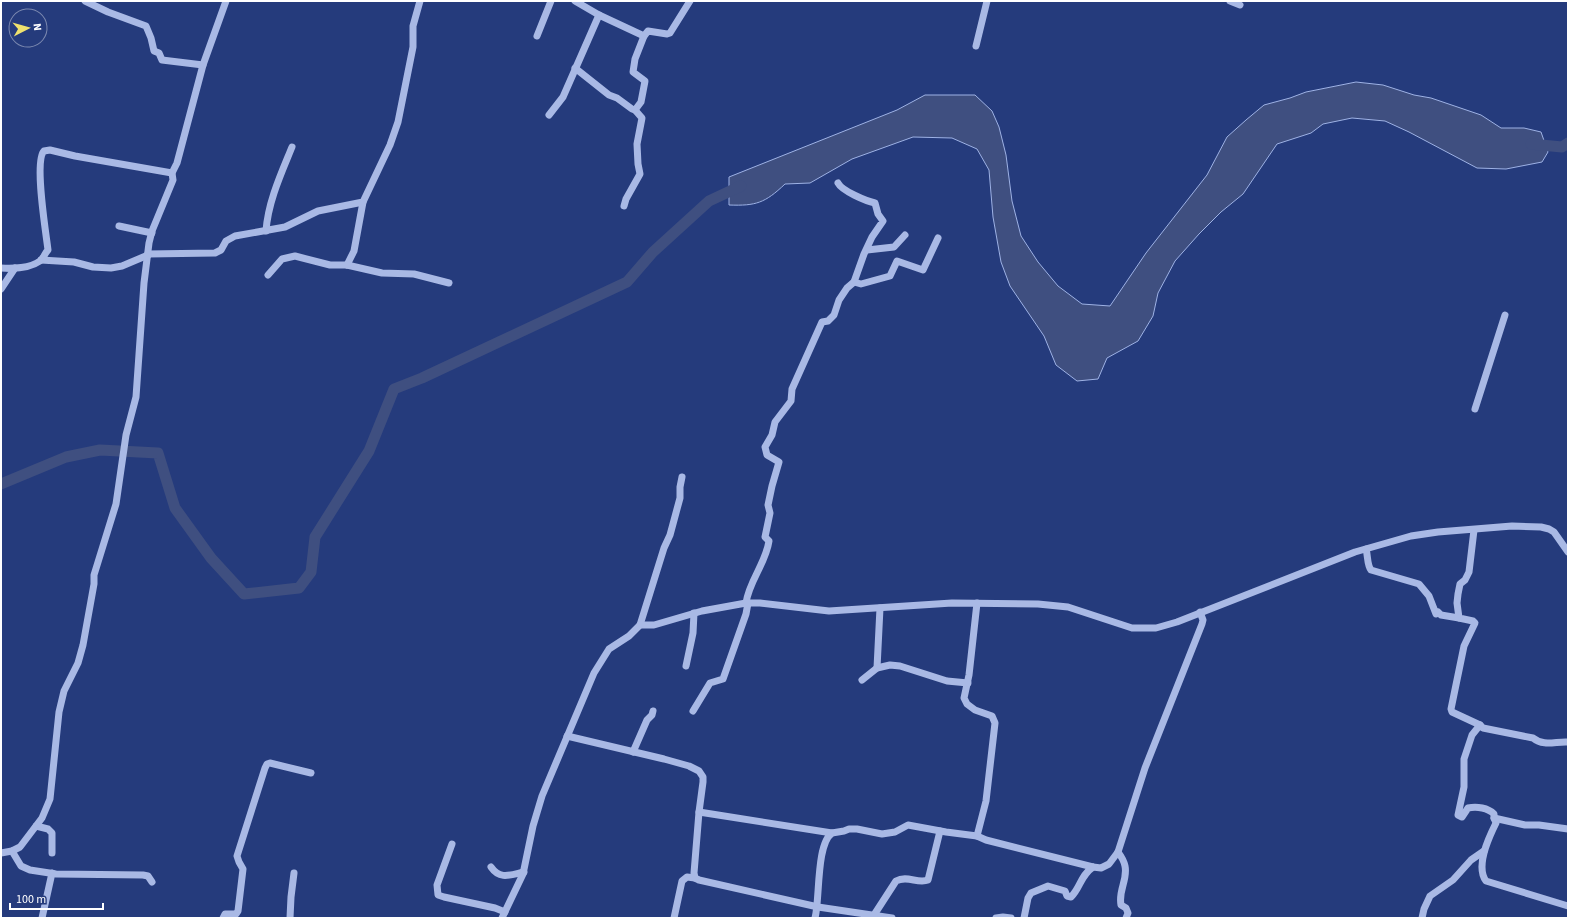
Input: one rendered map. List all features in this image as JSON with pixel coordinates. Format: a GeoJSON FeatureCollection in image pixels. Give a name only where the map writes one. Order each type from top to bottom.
{"type":"FeatureCollection","features":[{"type":"Feature","properties":{"kind":"street"},"geometry":{"type":"LineString","coordinates":[[85,1],[108,12],[146,26],[154,51],[159,53],[162,60],[203,65]]}},
{"type":"Feature","properties":{"kind":"street"},"geometry":{"type":"LineString","coordinates":[[1,853],[12,851],[20,847],[42,818],[50,799],[60,707],[64,691],[78,663],[83,645],[94,584],[94,575],[114,511],[126,435],[137,386],[144,283],[152,233],[170,190],[173,180],[172,173],[177,162],[203,65],[226,1]]}},
{"type":"Feature","properties":{"kind":"street"},"geometry":{"type":"LineString","coordinates":[[347,265],[354,251],[363,202],[390,145],[398,122],[413,47],[413,26],[420,1]]}},
{"type":"Feature","properties":{"kind":"street"},"geometry":{"type":"LineString","coordinates":[[537,36],[551,1]]}},
{"type":"Feature","properties":{"kind":"street"},"geometry":{"type":"LineString","coordinates":[[575,1],[644,36]]}},
{"type":"Feature","properties":{"kind":"street"},"geometry":{"type":"LineString","coordinates":[[635,110],[640,102],[645,81],[633,72],[635,59],[644,36],[648,30],[666,34],[670,33],[690,1]]}},
{"type":"Feature","properties":{"kind":"street"},"geometry":{"type":"LineString","coordinates":[[976,46],[987,1]]}},
{"type":"Feature","properties":{"kind":"street"},"geometry":{"type":"LineString","coordinates":[[1230,1],[1240,5]]}},
{"type":"Feature","properties":{"kind":"street"},"geometry":{"type":"LineString","coordinates":[[549,115],[563,97],[599,14]]}},
{"type":"Feature","properties":{"kind":"street"},"geometry":{"type":"LineString","coordinates":[[576,68],[609,95],[617,98],[624,105],[635,110],[642,118],[637,144],[640,174],[626,199],[624,206]]}},
{"type":"Feature","properties":{"kind":"street"},"geometry":{"type":"LineString","coordinates":[[266,231],[268,214],[272,200],[292,147]]}},
{"type":"Feature","properties":{"kind":"street"},"geometry":{"type":"LineString","coordinates":[[1,268],[15,268],[35,263],[41,260],[48,250],[41,192],[40,157],[44,151],[50,150],[75,156],[172,173]]}},
{"type":"Feature","properties":{"kind":"street"},"geometry":{"type":"LineString","coordinates":[[693,710],[711,682],[723,679],[747,605],[747,595],[768,549],[769,541],[765,537],[770,513],[768,505],[779,462],[767,455],[765,447],[772,435],[775,422],[791,401],[792,389],[822,322],[828,321],[834,315],[839,300],[847,288],[854,282],[872,237],[883,221],[878,214],[875,204],[840,187],[838,183]]}},
{"type":"Feature","properties":{"kind":"street"},"geometry":{"type":"LineString","coordinates":[[41,260],[74,262],[93,267],[117,268],[148,254],[215,253],[221,250],[226,241],[229,239],[291,225],[326,209],[363,202]]}},
{"type":"Feature","properties":{"kind":"street"},"geometry":{"type":"LineString","coordinates":[[119,226],[152,233]]}},
{"type":"Feature","properties":{"kind":"street"},"geometry":{"type":"LineString","coordinates":[[867,250],[894,247],[905,235]]}},
{"type":"Feature","properties":{"kind":"street"},"geometry":{"type":"LineString","coordinates":[[854,282],[861,284],[890,276],[897,261],[923,270],[938,238]]}},
{"type":"Feature","properties":{"kind":"street"},"geometry":{"type":"LineString","coordinates":[[268,275],[278,261],[282,258],[291,256],[330,265],[347,265],[382,273],[414,274],[449,283]]}},
{"type":"Feature","properties":{"kind":"street"},"geometry":{"type":"LineString","coordinates":[[1,289],[15,268]]}},
{"type":"Feature","properties":{"kind":"street"},"geometry":{"type":"LineString","coordinates":[[1474,409],[1505,315]]}},
{"type":"Feature","properties":{"kind":"street"},"geometry":{"type":"LineString","coordinates":[[452,844],[437,885],[438,895],[495,908],[503,915],[524,872],[538,806],[570,737],[594,673],[600,661],[609,649],[629,636],[640,625],[664,548],[670,535],[680,498],[682,477]]}},
{"type":"Feature","properties":{"kind":"street"},"geometry":{"type":"LineString","coordinates":[[640,625],[654,625],[747,605],[782,604],[823,611],[880,611],[1038,604],[1062,606],[1127,627],[1138,629],[1162,626],[1201,616],[1411,536],[1438,532],[1474,533],[1519,526],[1546,528],[1554,532],[1568,552]]}},
{"type":"Feature","properties":{"kind":"street"},"geometry":{"type":"LineString","coordinates":[[1459,618],[1457,603],[1458,594],[1460,584],[1465,580],[1469,572],[1474,533]]}},
{"type":"Feature","properties":{"kind":"street"},"geometry":{"type":"LineString","coordinates":[[1367,552],[1371,570],[1419,584],[1429,596],[1436,614],[1438,612],[1473,621],[1475,623],[1464,646],[1451,709],[1452,712],[1480,725],[1483,728],[1533,738],[1540,742],[1554,744],[1568,742]]}},
{"type":"Feature","properties":{"kind":"street"},"geometry":{"type":"LineString","coordinates":[[977,606],[968,683],[964,698],[967,704],[975,710],[992,716],[995,723],[986,801],[978,836]]}},
{"type":"Feature","properties":{"kind":"street"},"geometry":{"type":"LineString","coordinates":[[877,668],[880,611]]}},
{"type":"Feature","properties":{"kind":"street"},"geometry":{"type":"LineString","coordinates":[[686,666],[694,616]]}},
{"type":"Feature","properties":{"kind":"street"},"geometry":{"type":"LineString","coordinates":[[699,812],[832,833],[849,829],[886,834],[908,825],[978,836],[986,840],[1101,868],[1109,864],[1118,852],[1145,768],[1201,616]]}},
{"type":"Feature","properties":{"kind":"street"},"geometry":{"type":"LineString","coordinates":[[862,680],[877,668],[895,665],[947,680],[968,683]]}},
{"type":"Feature","properties":{"kind":"street"},"geometry":{"type":"LineString","coordinates":[[633,752],[645,724],[653,711]]}},
{"type":"Feature","properties":{"kind":"street"},"geometry":{"type":"LineString","coordinates":[[1480,725],[1472,735],[1464,759],[1464,787],[1458,815],[1462,817],[1468,808],[1474,806],[1493,812],[1494,814],[1496,823],[1484,852],[1482,869],[1486,881],[1568,906]]}},
{"type":"Feature","properties":{"kind":"street"},"geometry":{"type":"LineString","coordinates":[[570,737],[689,766],[699,771],[703,782],[699,812],[694,873],[695,878]]}},
{"type":"Feature","properties":{"kind":"street"},"geometry":{"type":"LineString","coordinates":[[223,918],[225,914],[236,914],[238,911],[244,869],[238,862],[237,856],[266,764],[270,763],[311,773]]}},
{"type":"Feature","properties":{"kind":"street"},"geometry":{"type":"LineString","coordinates":[[1494,818],[1525,826],[1539,825],[1568,829]]}},
{"type":"Feature","properties":{"kind":"street"},"geometry":{"type":"LineString","coordinates":[[36,826],[48,828],[52,833],[52,852]]}},
{"type":"Feature","properties":{"kind":"street"},"geometry":{"type":"LineString","coordinates":[[874,915],[896,881],[908,878],[923,882],[928,880],[940,831]]}},
{"type":"Feature","properties":{"kind":"street"},"geometry":{"type":"LineString","coordinates":[[815,918],[818,907],[820,869],[827,839],[832,833]]}},
{"type":"Feature","properties":{"kind":"street"},"geometry":{"type":"LineString","coordinates":[[12,851],[20,866],[30,870],[52,873],[143,875],[148,876],[152,882]]}},
{"type":"Feature","properties":{"kind":"street"},"geometry":{"type":"LineString","coordinates":[[1118,852],[1125,866],[1126,872],[1120,896],[1121,905],[1126,908],[1128,913],[1126,918]]}},
{"type":"Feature","properties":{"kind":"street"},"geometry":{"type":"LineString","coordinates":[[1422,918],[1430,896],[1453,880],[1471,860],[1484,852]]}},
{"type":"Feature","properties":{"kind":"street"},"geometry":{"type":"LineString","coordinates":[[491,867],[495,872],[502,875],[524,872]]}},
{"type":"Feature","properties":{"kind":"street"},"geometry":{"type":"LineString","coordinates":[[1024,918],[1028,898],[1031,893],[1048,886],[1065,891],[1067,896],[1071,897],[1077,890],[1085,873],[1093,867]]}},
{"type":"Feature","properties":{"kind":"street"},"geometry":{"type":"LineString","coordinates":[[42,918],[52,873]]}},
{"type":"Feature","properties":{"kind":"street"},"geometry":{"type":"LineString","coordinates":[[290,918],[294,873]]}},
{"type":"Feature","properties":{"kind":"street"},"geometry":{"type":"LineString","coordinates":[[674,918],[682,881],[687,876],[706,882],[818,907],[892,918]]}},
{"type":"Feature","properties":{"kind":"street"},"geometry":{"type":"LineString","coordinates":[[996,918],[1011,918]]}},
{"type":"Feature","properties":{"kind":"water"},"geometry":{"type":"Polygon","coordinates":[[[1356,82],[1383,85],[1414,95],[1431,98],[1481,115],[1501,128],[1524,128],[1541,132],[1548,152],[1542,162],[1506,169],[1477,168],[1385,121],[1352,118],[1323,124],[1311,133],[1277,144],[1243,194],[1221,212],[1175,261],[1158,293],[1153,316],[1138,341],[1107,358],[1098,379],[1077,381],[1056,365],[1044,336],[1010,286],[1001,262],[993,217],[989,170],[977,149],[952,138],[913,137],[852,159],[810,183],[785,184],[772,195],[760,202],[746,205],[729,205],[729,177],[897,110],[925,95],[975,95],[992,111],[999,127],[1006,155],[1012,201],[1021,236],[1038,262],[1058,286],[1082,304],[1110,306],[1146,253],[1207,175],[1227,137],[1264,105],[1306,92],[1356,82]]]}},
{"type":"Feature","properties":{"kind":"waterway"},"geometry":{"type":"LineString","coordinates":[[1531,144],[1562,147],[1568,143]]}},
{"type":"Feature","properties":{"kind":"waterway"},"geometry":{"type":"LineString","coordinates":[[1,484],[66,457],[100,450],[158,453],[175,508],[211,558],[244,594],[299,588],[311,572],[315,537],[369,451],[394,389],[422,378],[627,282],[653,252],[709,201],[741,186]]}}]}
